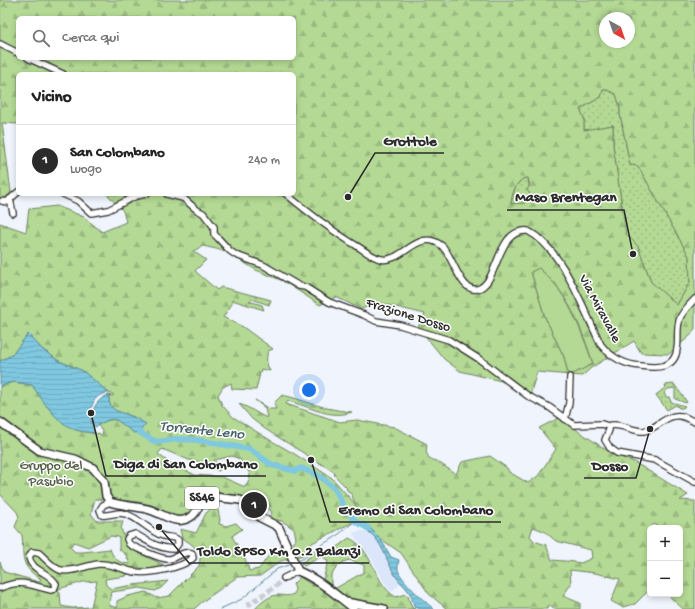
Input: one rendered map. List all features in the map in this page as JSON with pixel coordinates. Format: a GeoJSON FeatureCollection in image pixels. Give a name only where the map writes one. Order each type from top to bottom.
{"type":"FeatureCollection","features":[{"type":"Feature","properties":{"kind":"main road"},"geometry":{"type":"LineString","coordinates":[[0,422],[40,451],[75,459],[93,468],[104,481],[106,496],[110,502]]}},
{"type":"Feature","properties":{"kind":"main road","name":"SS46"},"geometry":{"type":"LineString","coordinates":[[110,502],[118,505],[148,509],[175,521],[186,520],[193,515],[198,510],[201,499],[205,496],[240,500],[247,503],[261,518],[271,522],[279,528],[297,569]]}},
{"type":"Feature","properties":{"kind":"main road"},"geometry":{"type":"LineString","coordinates":[[297,569],[321,584],[353,608]]}},
{"type":"Feature","properties":{"kind":"main road"},"geometry":{"type":"LineString","coordinates":[[344,601],[384,609]]}},
{"type":"Feature","properties":{"kind":"street"},"geometry":{"type":"LineString","coordinates":[[0,44],[16,52]]}},
{"type":"Feature","properties":{"kind":"street"},"geometry":{"type":"LineString","coordinates":[[32,60],[59,72]]}},
{"type":"Feature","properties":{"kind":"street"},"geometry":{"type":"LineString","coordinates":[[2,201],[7,202],[16,194]]}},
{"type":"Feature","properties":{"kind":"street"},"geometry":{"type":"LineString","coordinates":[[67,196],[78,201],[91,213],[108,210],[136,196]]}},
{"type":"Feature","properties":{"kind":"street","name":"Frazione Dosso"},"geometry":{"type":"LineString","coordinates":[[175,196],[183,198],[203,213],[214,227],[214,234],[225,247],[236,255],[263,265],[299,286],[305,287],[319,297],[364,315],[370,319],[400,325],[450,340],[479,359],[528,396],[549,407],[574,426],[602,424],[608,426],[617,424],[643,431],[676,415],[695,422]]}},
{"type":"Feature","properties":{"kind":"street","name":"Via Miravalle"},"geometry":{"type":"LineString","coordinates":[[288,196],[320,222],[372,255],[383,259],[391,258],[420,242],[429,241],[439,244],[446,251],[462,282],[468,287],[474,289],[484,285],[487,281],[502,248],[513,235],[517,232],[526,231],[532,233],[547,246],[559,260],[601,345],[609,354],[626,364],[656,368],[662,367],[670,362],[676,355],[678,349],[678,324],[680,318],[682,313],[695,299]]}},
{"type":"Feature","properties":{"kind":"street"},"geometry":{"type":"LineString","coordinates":[[10,199],[13,213]]}},
{"type":"Feature","properties":{"kind":"street"},"geometry":{"type":"LineString","coordinates":[[564,419],[569,403],[570,376]]}},
{"type":"Feature","properties":{"kind":"street"},"geometry":{"type":"LineString","coordinates":[[608,426],[609,430],[605,440],[607,445],[613,451],[623,455],[655,460],[695,482]]}},
{"type":"Feature","properties":{"kind":"street"},"geometry":{"type":"LineString","coordinates":[[0,588],[13,583],[22,582],[51,590],[54,589],[56,584],[55,581],[30,562],[29,557],[32,552],[38,553],[54,567],[61,570],[100,564],[113,565],[134,572],[146,573],[159,571],[189,562],[193,558],[192,553],[188,552],[169,559],[159,558],[129,544],[126,539],[135,534],[157,546],[166,549],[174,549],[178,544],[178,540],[174,537],[163,536],[129,516],[120,513],[107,516],[102,515],[100,510],[103,505],[110,502]]}},
{"type":"Feature","properties":{"kind":"street"},"geometry":{"type":"LineString","coordinates":[[284,578],[297,569]]}},
{"type":"Feature","properties":{"kind":"shaded area"},"geometry":{"type":"Polygon","coordinates":[[[370,531],[375,536],[395,575],[400,581],[400,584],[391,592],[372,559],[352,533],[370,531]]]}},
{"type":"Feature","properties":{"kind":"green space","name":"Gruppo del Pasubio"},"geometry":{"type":"Polygon","coordinates":[[[0,0],[695,0],[695,328],[691,335],[669,354],[641,353],[634,341],[591,368],[582,376],[537,372],[530,395],[501,381],[460,371],[444,359],[418,327],[425,314],[380,303],[361,309],[336,297],[320,305],[283,281],[256,270],[225,251],[203,246],[193,251],[206,260],[195,271],[217,290],[221,287],[271,300],[269,305],[252,299],[249,301],[262,305],[264,310],[232,300],[232,304],[223,317],[243,327],[273,349],[268,351],[267,356],[267,363],[270,371],[261,369],[256,390],[232,389],[231,383],[223,387],[218,395],[222,405],[233,417],[332,478],[356,505],[351,494],[346,489],[347,488],[335,476],[334,472],[265,429],[252,419],[239,404],[267,418],[265,408],[255,400],[269,409],[276,409],[274,403],[282,395],[327,408],[352,412],[336,414],[320,411],[288,401],[286,404],[340,422],[357,420],[394,427],[427,444],[426,452],[429,458],[456,474],[462,462],[490,456],[507,468],[509,472],[528,483],[538,476],[556,449],[539,428],[559,418],[611,453],[634,462],[688,495],[680,500],[695,501],[695,609],[683,609],[670,597],[683,597],[683,525],[647,525],[647,592],[635,604],[622,607],[611,601],[620,579],[595,573],[570,570],[571,584],[563,596],[580,603],[580,609],[554,609],[548,605],[547,609],[447,609],[429,594],[401,553],[355,521],[312,543],[303,555],[281,561],[260,576],[237,577],[194,609],[0,609],[0,562],[4,572],[39,582],[41,579],[29,570],[24,560],[22,535],[15,527],[19,517],[17,512],[0,494],[0,386],[14,382],[32,385],[41,398],[76,430],[96,434],[99,433],[101,435],[103,433],[98,425],[108,420],[118,421],[130,430],[142,428],[145,424],[112,408],[109,401],[109,395],[113,396],[113,394],[109,393],[83,371],[59,361],[42,349],[28,334],[12,355],[0,361],[0,223],[26,232],[29,209],[57,206],[84,217],[102,232],[126,222],[123,211],[109,196],[296,196],[296,72],[16,72],[16,124],[2,123],[11,192],[1,204],[0,0]],[[603,90],[601,97],[580,109],[584,118],[584,130],[613,125],[613,145],[626,234],[638,246],[651,282],[677,305],[690,282],[689,256],[638,166],[630,165],[620,107],[616,94],[603,90]],[[525,178],[516,185],[511,204],[525,203],[525,198],[530,194],[527,190],[530,185],[528,178],[525,178]],[[539,269],[531,272],[545,317],[564,357],[568,373],[593,364],[583,335],[570,306],[556,285],[539,269]],[[162,449],[158,454],[167,461],[195,475],[222,477],[245,487],[249,481],[250,474],[240,459],[232,456],[214,460],[220,467],[219,471],[202,462],[189,460],[162,449]],[[194,488],[195,508],[188,514],[179,517],[167,515],[155,506],[144,503],[123,500],[95,499],[91,514],[97,521],[123,521],[121,529],[130,549],[164,565],[149,569],[133,567],[126,576],[105,579],[106,585],[111,589],[168,581],[161,588],[155,591],[140,588],[111,592],[109,605],[117,608],[117,601],[128,596],[146,592],[157,598],[169,596],[199,566],[201,553],[182,538],[180,529],[196,533],[206,513],[212,508],[218,510],[220,520],[219,524],[226,526],[236,523],[242,529],[232,536],[244,557],[249,571],[259,569],[270,554],[279,550],[282,546],[292,547],[296,538],[294,529],[282,521],[269,518],[272,512],[264,504],[259,508],[248,498],[194,488]],[[533,527],[530,536],[534,541],[546,545],[552,560],[581,563],[592,558],[591,550],[556,541],[544,531],[533,527]],[[111,536],[88,547],[74,542],[70,547],[75,552],[110,549],[113,556],[117,560],[130,564],[126,555],[119,549],[119,537],[111,536]],[[97,581],[83,582],[58,589],[60,593],[61,606],[72,608],[91,607],[97,581]]]}},
{"type":"Feature","properties":{"kind":"green space"},"geometry":{"type":"Polygon","coordinates":[[[603,90],[616,94],[620,107],[630,165],[638,166],[689,256],[690,282],[677,305],[651,282],[638,246],[626,234],[613,145],[613,125],[584,131],[584,118],[580,109],[601,97],[603,90]]]}},
{"type":"Feature","properties":{"kind":"green space"},"geometry":{"type":"Polygon","coordinates":[[[525,178],[528,178],[530,194],[525,204],[511,204],[517,185],[525,178]]]}},
{"type":"Feature","properties":{"kind":"green space"},"geometry":{"type":"Polygon","coordinates":[[[539,268],[556,285],[564,297],[574,315],[593,364],[573,374],[568,373],[564,357],[545,317],[531,272],[539,268]]]}},
{"type":"Feature","properties":{"kind":"green space"},"geometry":{"type":"Polygon","coordinates":[[[674,384],[687,402],[686,403],[675,399],[675,388],[668,389],[664,393],[666,397],[669,397],[671,402],[685,406],[683,408],[679,408],[676,405],[667,410],[656,395],[666,387],[665,385],[674,384]]]}},
{"type":"Feature","properties":{"kind":"green space"},"geometry":{"type":"Polygon","coordinates":[[[349,538],[357,543],[369,558],[378,576],[389,591],[396,597],[405,594],[408,596],[412,608],[415,609],[255,609],[262,602],[272,596],[287,596],[294,594],[295,589],[293,584],[300,577],[314,586],[323,580],[328,561],[322,556],[304,566],[301,563],[315,553],[330,552],[349,538]],[[349,560],[343,562],[331,574],[331,586],[336,588],[364,572],[364,565],[349,560]]]}},
{"type":"Feature","properties":{"kind":"water"},"geometry":{"type":"Polygon","coordinates":[[[28,334],[42,349],[59,361],[83,371],[109,393],[102,394],[93,402],[91,421],[95,433],[76,430],[62,422],[51,411],[32,385],[14,382],[0,386],[0,361],[12,355],[28,334]]]}},
{"type":"Feature","properties":{"kind":"water"},"geometry":{"type":"Polygon","coordinates":[[[109,395],[109,401],[112,408],[146,424],[139,432],[134,433],[116,420],[112,419],[95,427],[92,418],[94,408],[100,400],[109,395]]]}},
{"type":"Feature","properties":{"kind":"water"},"geometry":{"type":"Polygon","coordinates":[[[364,522],[380,538],[391,557],[399,560],[398,570],[408,585],[434,609],[421,609],[414,607],[410,594],[398,580],[382,548],[374,536],[361,527],[364,522]]]}},
{"type":"Feature","properties":{"kind":"waterway","name":"Torrente Leno"},"geometry":{"type":"LineString","coordinates":[[139,432],[154,441],[159,442],[176,439],[197,440],[249,449],[272,465],[296,471],[301,468],[321,477],[336,490],[342,504],[355,521],[368,528]]}},
{"type":"Feature","properties":{"kind":"waterway"},"geometry":{"type":"LineString","coordinates":[[298,561],[334,538],[355,521]]}},
{"type":"Feature","properties":{"kind":"waterway"},"geometry":{"type":"LineString","coordinates":[[220,609],[242,599],[277,569],[291,564]]}},
{"type":"Feature","properties":{"kind":"tunnel"},"geometry":{"type":"LineString","coordinates":[[247,606],[276,586],[284,578]]}},
{"type":"Feature","properties":{"kind":"place","name":"Grottole"},"geometry":{"type":"Point","coordinates":[348,197]}},
{"type":"Feature","properties":{"kind":"place","name":"Maso Brentegan"},"geometry":{"type":"Point","coordinates":[633,254]}},
{"type":"Feature","properties":{"kind":"place","name":"Diga di San Colombano"},"geometry":{"type":"Point","coordinates":[91,413]}},
{"type":"Feature","properties":{"kind":"place","name":"Dosso"},"geometry":{"type":"Point","coordinates":[650,429]}},
{"type":"Feature","properties":{"kind":"place","name":"Eremo di San Colombano"},"geometry":{"type":"Point","coordinates":[311,460]}},
{"type":"Feature","properties":{"kind":"place","name":"San Colombano"},"geometry":{"type":"Point","coordinates":[254,505]}},
{"type":"Feature","properties":{"kind":"place","name":"Toldo SP50 Km 0.2 Balanzi"},"geometry":{"type":"Point","coordinates":[159,527]}}]}
